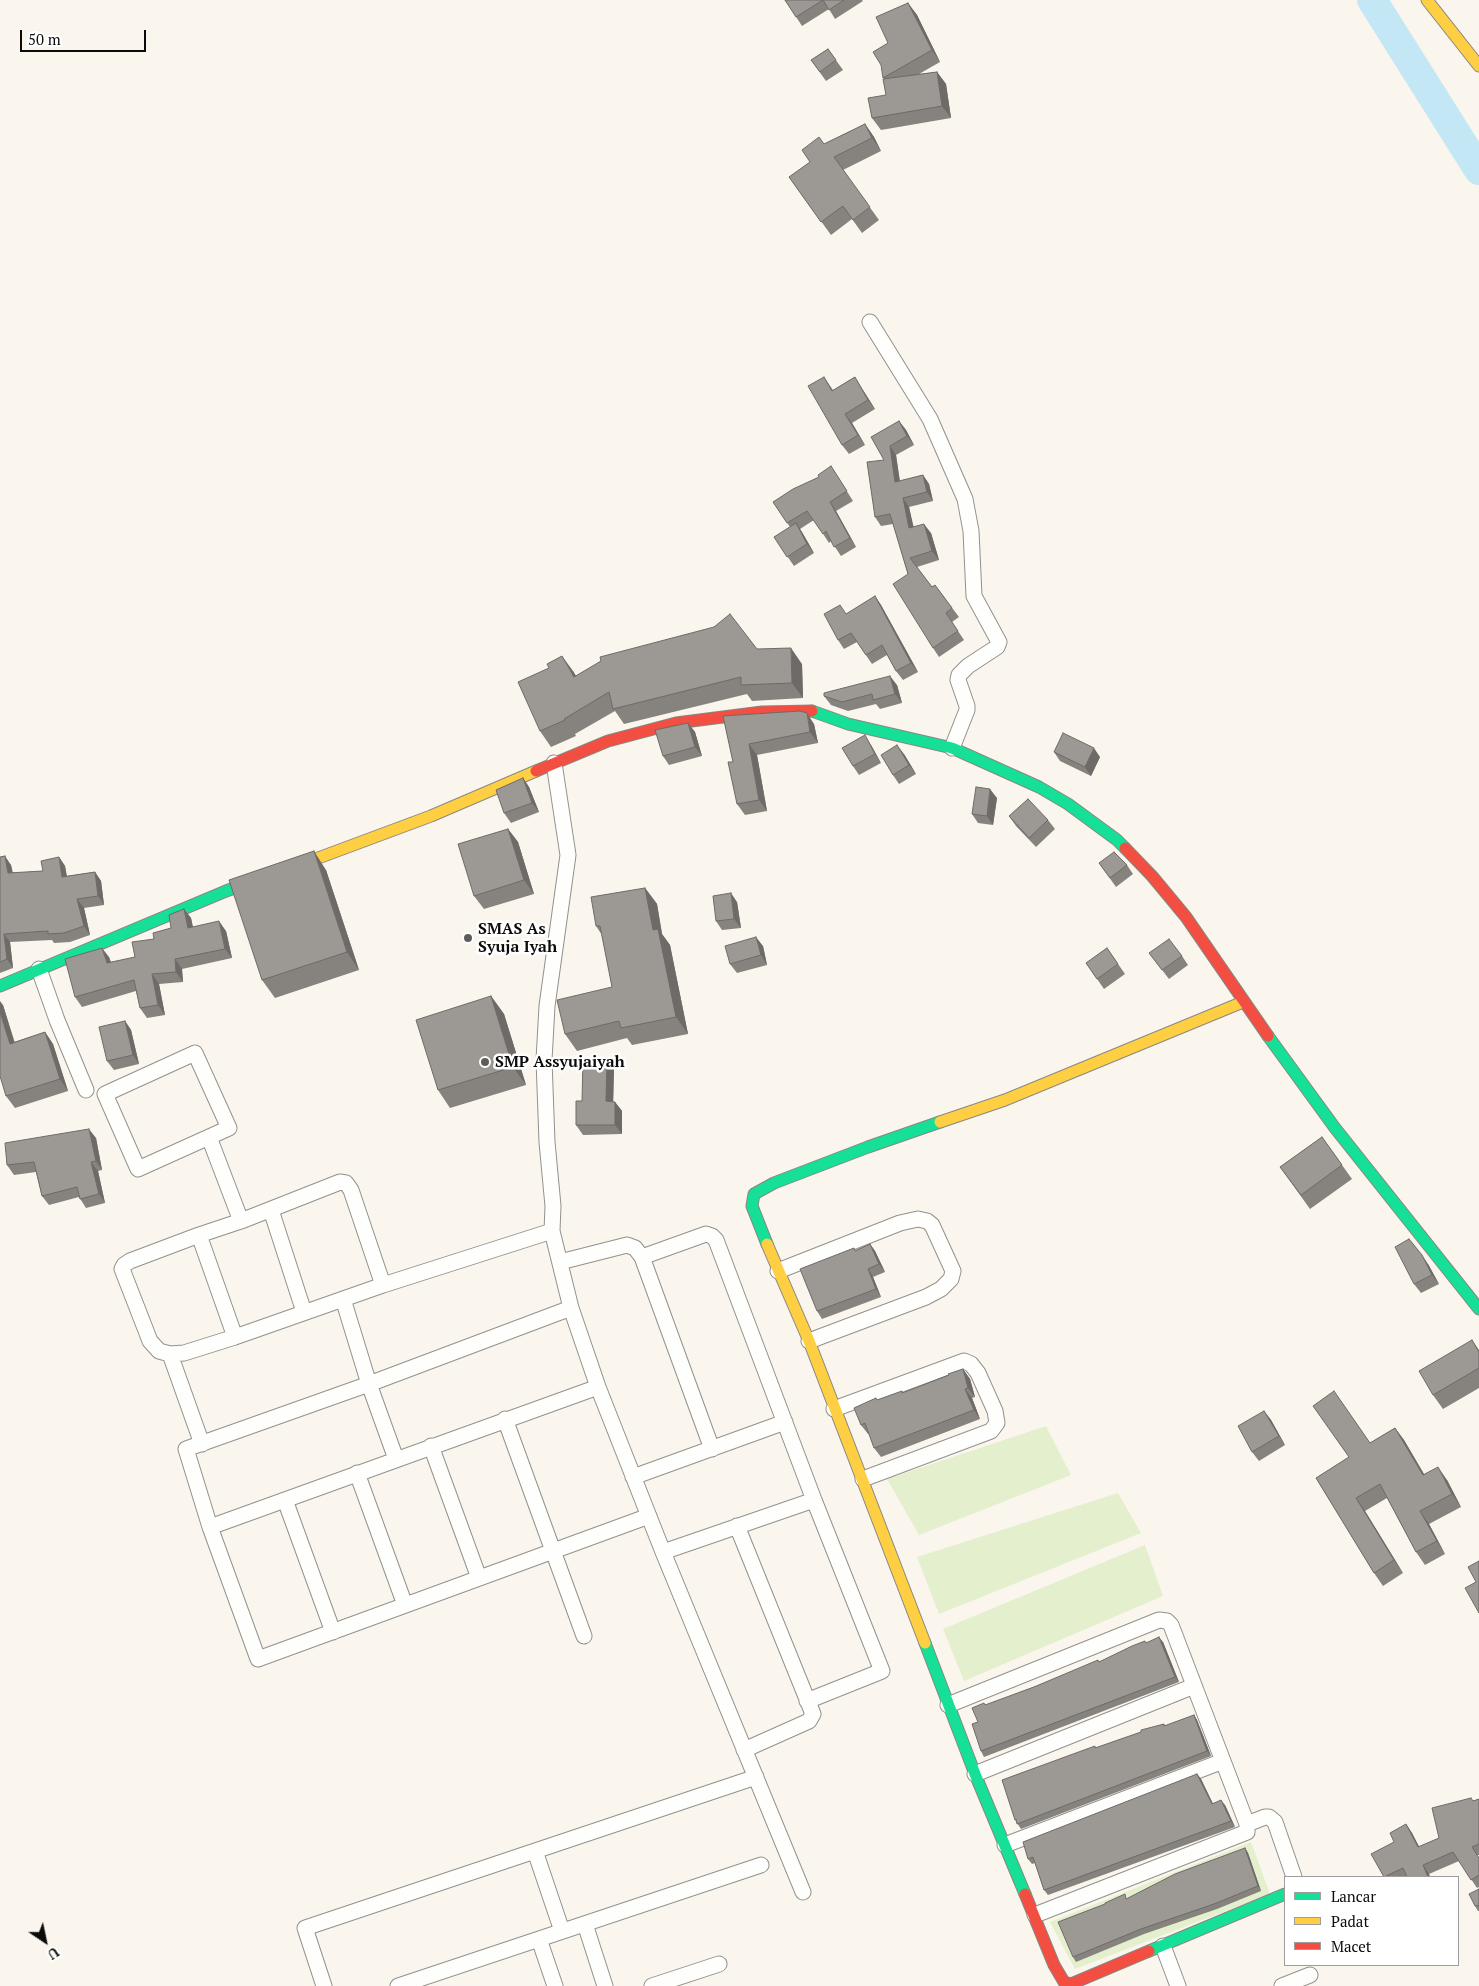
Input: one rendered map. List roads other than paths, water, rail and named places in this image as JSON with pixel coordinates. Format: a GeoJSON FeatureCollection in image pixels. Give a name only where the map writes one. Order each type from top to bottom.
{"type":"FeatureCollection","features":[{"type":"Feature","properties":{"kind":"street"},"geometry":{"type":"LineString","coordinates":[[1427,0],[1479,66]]}},
{"type":"Feature","properties":{"kind":"street"},"geometry":{"type":"LineString","coordinates":[[870,322],[930,419],[959,484],[965,499],[971,531],[974,596],[999,642],[996,647],[968,666],[959,675],[958,680],[967,710],[952,748]]}},
{"type":"Feature","properties":{"kind":"street"},"geometry":{"type":"LineString","coordinates":[[0,986],[226,891],[431,816],[608,741],[676,723],[762,712],[810,710],[848,724],[952,748],[1046,791],[1068,804],[1117,840],[1152,876],[1186,917],[1244,1002],[1335,1128],[1479,1309]]}},
{"type":"Feature","properties":{"kind":"street"},"geometry":{"type":"LineString","coordinates":[[554,763],[568,855],[550,980],[544,1060],[547,1142],[553,1206],[552,1231],[571,1308],[598,1387],[663,1552],[803,1892]]}},
{"type":"Feature","properties":{"kind":"street"},"geometry":{"type":"LineString","coordinates":[[39,969],[57,1020],[86,1090]]}},
{"type":"Feature","properties":{"kind":"street"},"geometry":{"type":"LineString","coordinates":[[1244,1002],[1006,1100],[868,1147],[774,1183],[754,1194],[752,1206],[756,1220],[809,1341],[975,1774],[1035,1915],[1054,1965],[1064,1982],[1071,1984],[1284,1894]]}},
{"type":"Feature","properties":{"kind":"street"},"geometry":{"type":"LineString","coordinates":[[195,1054],[228,1128],[209,1136],[138,1169],[105,1094],[195,1054]]}},
{"type":"Feature","properties":{"kind":"street"},"geometry":{"type":"LineString","coordinates":[[209,1136],[242,1221]]}},
{"type":"Feature","properties":{"kind":"street"},"geometry":{"type":"LineString","coordinates":[[383,1285],[351,1190],[346,1183],[340,1182],[271,1210],[130,1262],[124,1265],[122,1269],[150,1341],[159,1351],[170,1354],[184,1353],[236,1337],[383,1285],[552,1231]]}},
{"type":"Feature","properties":{"kind":"street"},"geometry":{"type":"LineString","coordinates":[[271,1210],[304,1312]]}},
{"type":"Feature","properties":{"kind":"street"},"geometry":{"type":"LineString","coordinates":[[778,1271],[900,1223],[918,1219],[927,1221],[932,1225],[953,1271],[951,1279],[941,1289],[926,1297],[809,1341]]}},
{"type":"Feature","properties":{"kind":"street"},"geometry":{"type":"LineString","coordinates":[[642,1258],[706,1234],[716,1240],[814,1500],[882,1671],[807,1701]]}},
{"type":"Feature","properties":{"kind":"street"},"geometry":{"type":"LineString","coordinates":[[199,1235],[236,1337]]}},
{"type":"Feature","properties":{"kind":"street"},"geometry":{"type":"LineString","coordinates":[[560,1262],[627,1245],[635,1248],[642,1258],[712,1449]]}},
{"type":"Feature","properties":{"kind":"street"},"geometry":{"type":"LineString","coordinates":[[343,1299],[369,1384],[396,1459]]}},
{"type":"Feature","properties":{"kind":"street"},"geometry":{"type":"LineString","coordinates":[[571,1308],[369,1384],[186,1449],[210,1527],[258,1659],[649,1516]]}},
{"type":"Feature","properties":{"kind":"street"},"geometry":{"type":"LineString","coordinates":[[170,1354],[202,1444]]}},
{"type":"Feature","properties":{"kind":"street"},"geometry":{"type":"LineString","coordinates":[[834,1409],[964,1361],[971,1364],[978,1373],[995,1411],[997,1423],[991,1431],[863,1479]]}},
{"type":"Feature","properties":{"kind":"street"},"geometry":{"type":"LineString","coordinates":[[210,1527],[598,1387]]}},
{"type":"Feature","properties":{"kind":"street"},"geometry":{"type":"LineString","coordinates":[[505,1419],[584,1636]]}},
{"type":"Feature","properties":{"kind":"street"},"geometry":{"type":"LineString","coordinates":[[633,1477],[785,1422]]}},
{"type":"Feature","properties":{"kind":"street"},"geometry":{"type":"LineString","coordinates":[[431,1446],[479,1578]]}},
{"type":"Feature","properties":{"kind":"street"},"geometry":{"type":"LineString","coordinates":[[357,1473],[405,1605]]}},
{"type":"Feature","properties":{"kind":"street"},"geometry":{"type":"LineString","coordinates":[[285,1500],[333,1632]]}},
{"type":"Feature","properties":{"kind":"street"},"geometry":{"type":"LineString","coordinates":[[663,1552],[814,1500]]}},
{"type":"Feature","properties":{"kind":"street"},"geometry":{"type":"LineString","coordinates":[[738,1526],[813,1714],[809,1721],[744,1750]]}},
{"type":"Feature","properties":{"kind":"street"},"geometry":{"type":"LineString","coordinates":[[948,1705],[1159,1620],[1167,1621],[1171,1625],[1247,1824],[1247,1832],[1035,1915]]}},
{"type":"Feature","properties":{"kind":"street"},"geometry":{"type":"LineString","coordinates":[[975,1774],[1194,1686]]}},
{"type":"Feature","properties":{"kind":"street"},"geometry":{"type":"LineString","coordinates":[[1005,1845],[1223,1761]]}},
{"type":"Feature","properties":{"kind":"street"},"geometry":{"type":"LineString","coordinates":[[324,1986],[305,1928],[756,1778]]}},
{"type":"Feature","properties":{"kind":"street"},"geometry":{"type":"LineString","coordinates":[[1247,1824],[1264,1817],[1269,1817],[1275,1822],[1294,1876]]}},
{"type":"Feature","properties":{"kind":"street"},"geometry":{"type":"LineString","coordinates":[[535,1851],[562,1931]]}},
{"type":"Feature","properties":{"kind":"street"},"geometry":{"type":"LineString","coordinates":[[398,1986],[762,1865]]}},
{"type":"Feature","properties":{"kind":"street"},"geometry":{"type":"LineString","coordinates":[[585,1924],[605,1986]]}},
{"type":"Feature","properties":{"kind":"street"},"geometry":{"type":"LineString","coordinates":[[540,1939],[555,1986]]}},
{"type":"Feature","properties":{"kind":"street"},"geometry":{"type":"LineString","coordinates":[[1163,1946],[1178,1986]]}},
{"type":"Feature","properties":{"kind":"street"},"geometry":{"type":"LineString","coordinates":[[652,1986],[719,1964]]}},
{"type":"Feature","properties":{"kind":"street"},"geometry":{"type":"LineString","coordinates":[[1282,1986],[1310,1975]]}},
{"type":"Feature","properties":{"kind":"waterway"},"geometry":{"type":"LineString","coordinates":[[1372,0],[1479,170]]}},
{"type":"Feature","properties":{"kind":"place","name":"SMAS As Syuja Iyah"},"geometry":{"type":"Point","coordinates":[468,938]}},
{"type":"Feature","properties":{"kind":"place","name":"SMP Assyujaiyah"},"geometry":{"type":"Point","coordinates":[485,1062]}}]}
